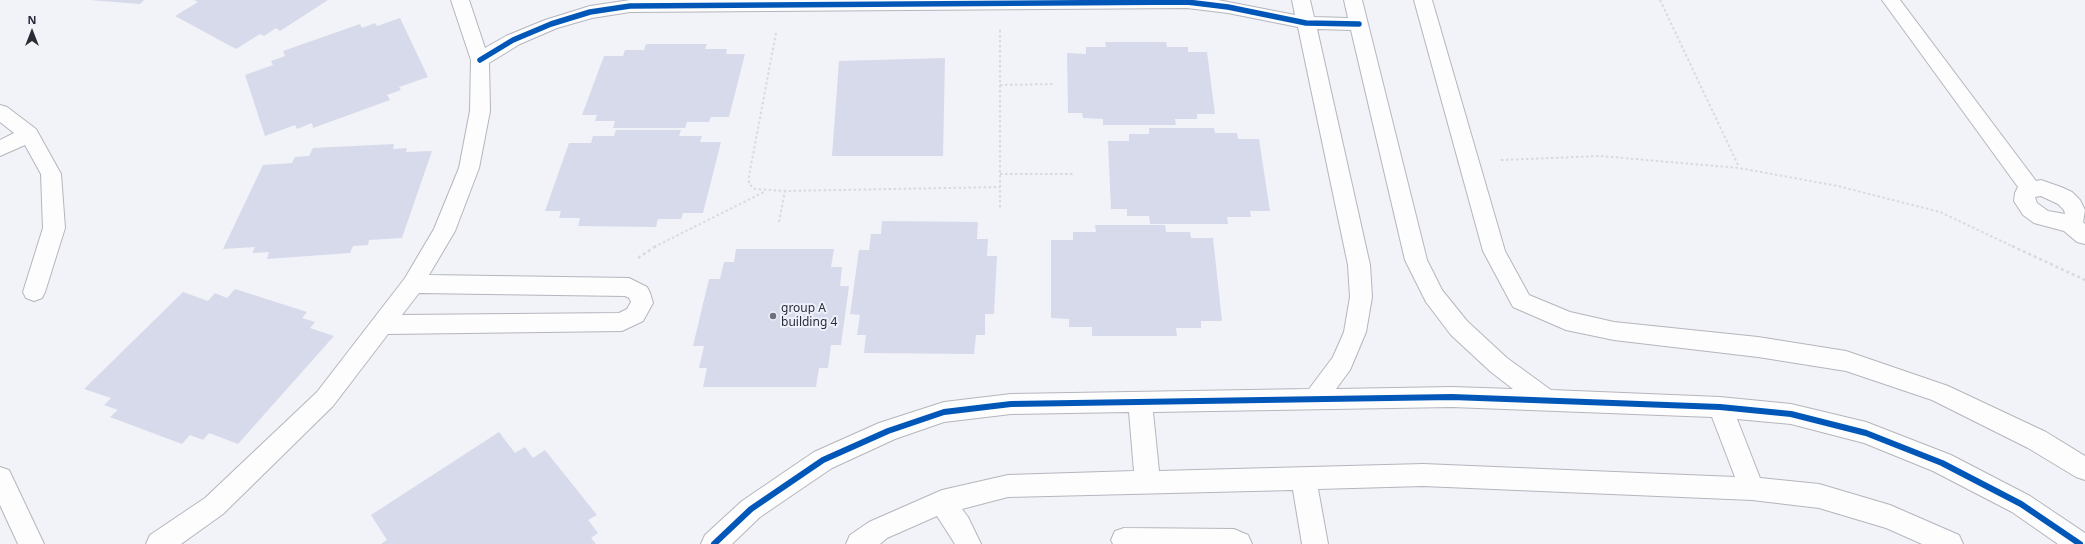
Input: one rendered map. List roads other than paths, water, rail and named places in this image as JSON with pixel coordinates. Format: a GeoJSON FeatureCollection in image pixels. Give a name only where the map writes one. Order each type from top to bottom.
{"type":"FeatureCollection","features":[{"type":"Feature","properties":{"kind":"street"},"geometry":{"type":"LineString","coordinates":[[159,544],[214,506],[325,399],[413,284],[444,231],[469,168],[480,111],[480,60],[463,0]]}},
{"type":"Feature","properties":{"kind":"street"},"geometry":{"type":"LineString","coordinates":[[1301,0],[1359,265],[1361,297],[1355,332],[1342,363],[1316,399]]}},
{"type":"Feature","properties":{"kind":"street"},"geometry":{"type":"LineString","coordinates":[[1353,0],[1416,260],[1434,296],[1464,333],[1499,365],[1547,401]]}},
{"type":"Feature","properties":{"kind":"street"},"geometry":{"type":"LineString","coordinates":[[1423,0],[1494,251],[1521,301],[1566,321],[1614,331],[1758,347],[1846,360],[1940,393],[2037,440],[2085,469]]}},
{"type":"Feature","properties":{"kind":"street"},"geometry":{"type":"LineString","coordinates":[[1891,0],[2031,189]]}},
{"type":"Feature","properties":{"kind":"street"},"geometry":{"type":"LineString","coordinates":[[480,60],[526,34],[551,24],[590,12],[630,6],[781,5],[838,2],[1000,4],[1201,2],[1306,23],[1359,24]]}},
{"type":"Feature","properties":{"kind":"street"},"geometry":{"type":"LineString","coordinates":[[0,112],[30,134],[51,174],[54,228],[34,292]]}},
{"type":"Feature","properties":{"kind":"street"},"geometry":{"type":"LineString","coordinates":[[0,149],[30,134]]}},
{"type":"Feature","properties":{"kind":"street"},"geometry":{"type":"LineString","coordinates":[[2041,188],[2054,192],[2065,198],[2073,206],[2076,214],[2073,220],[2068,222],[2053,221],[2030,209],[2024,201],[2025,193],[2031,189],[2041,188]]}},
{"type":"Feature","properties":{"kind":"street"},"geometry":{"type":"LineString","coordinates":[[2068,222],[2085,236]]}},
{"type":"Feature","properties":{"kind":"street"},"geometry":{"type":"LineString","coordinates":[[382,325],[622,322],[635,315],[642,303],[639,293],[629,287],[413,284]]}},
{"type":"Feature","properties":{"kind":"street"},"geometry":{"type":"LineString","coordinates":[[714,544],[751,509],[823,460],[888,431],[944,412],[1011,404],[1452,397],[1720,408],[1790,414],[1866,433],[1942,463],[2021,504],[2080,544]]}},
{"type":"Feature","properties":{"kind":"street"},"geometry":{"type":"LineString","coordinates":[[1140,401],[1147,481]]}},
{"type":"Feature","properties":{"kind":"street"},"geometry":{"type":"LineString","coordinates":[[1720,408],[1752,489]]}},
{"type":"Feature","properties":{"kind":"street"},"geometry":{"type":"LineString","coordinates":[[859,544],[878,530],[942,502],[1008,486],[1147,481],[1423,475],[1752,489],[1819,496],[1890,517],[1950,544]]}},
{"type":"Feature","properties":{"kind":"street"},"geometry":{"type":"LineString","coordinates":[[0,478],[31,544]]}},
{"type":"Feature","properties":{"kind":"street"},"geometry":{"type":"LineString","coordinates":[[1304,478],[1314,544]]}},
{"type":"Feature","properties":{"kind":"street"},"geometry":{"type":"LineString","coordinates":[[942,502],[959,525],[968,544]]}},
{"type":"Feature","properties":{"kind":"street"},"geometry":{"type":"LineString","coordinates":[[1124,540],[1234,541],[1239,544]]}},
{"type":"Feature","properties":{"kind":"place","name":"group A building 4"},"geometry":{"type":"Point","coordinates":[773,316]}}]}
